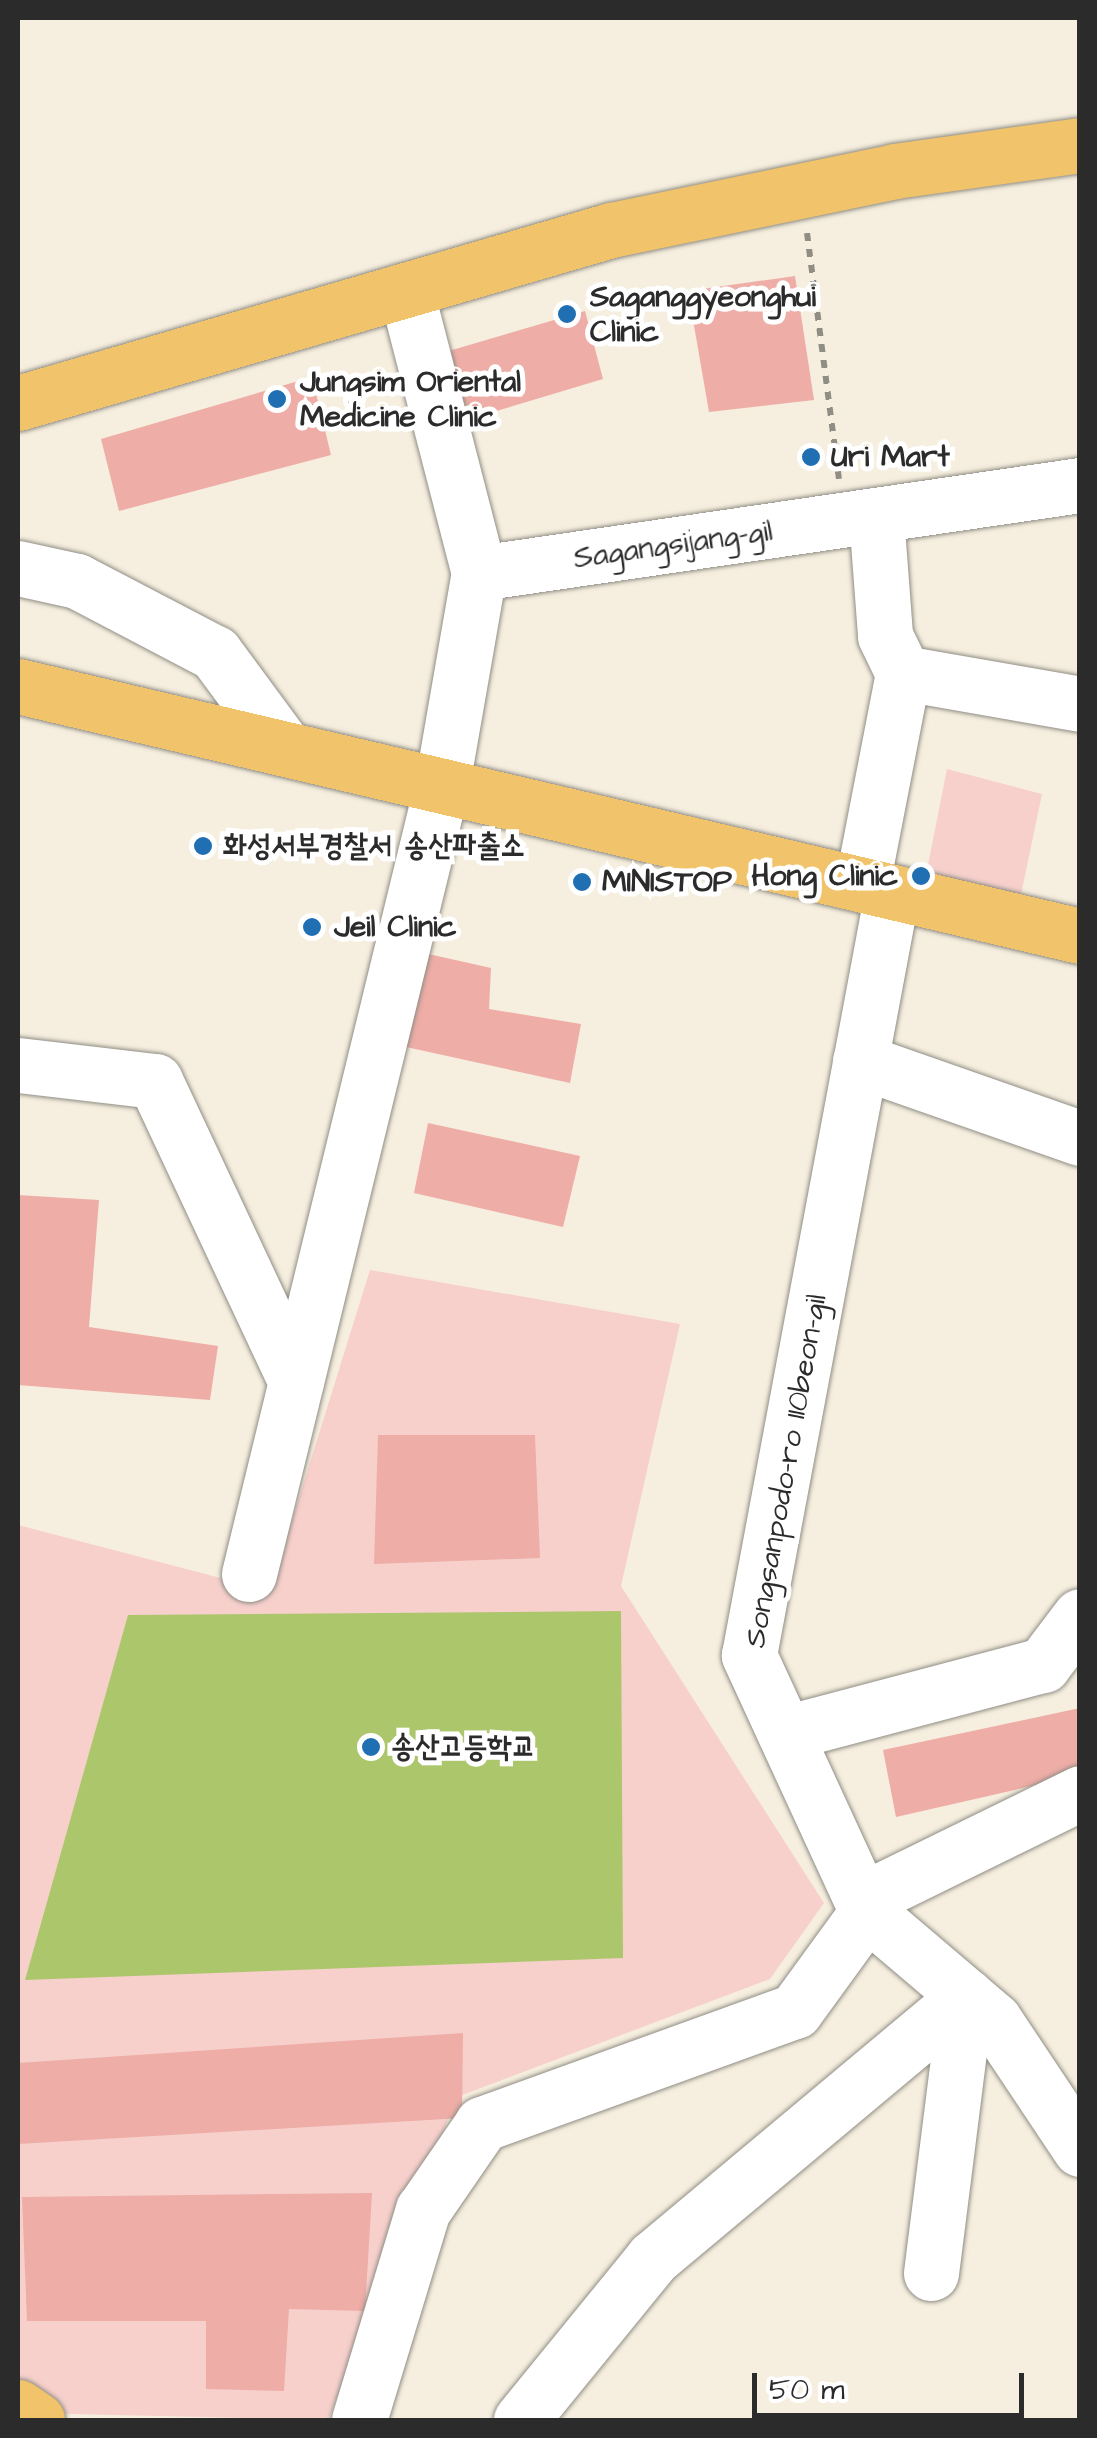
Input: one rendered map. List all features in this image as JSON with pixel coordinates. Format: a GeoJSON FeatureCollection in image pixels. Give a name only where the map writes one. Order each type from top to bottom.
{"type":"FeatureCollection","features":[{"type":"Feature","properties":{"kind":"main road"},"geometry":{"type":"LineString","coordinates":[[18,403],[611,230],[801,190],[1080,145]]}},
{"type":"Feature","properties":{"kind":"main road"},"geometry":{"type":"LineString","coordinates":[[18,686],[1080,936]]}},
{"type":"Feature","properties":{"kind":"main road"},"geometry":{"type":"LineString","coordinates":[[18,2407],[37,2420]]}},
{"type":"Feature","properties":{"kind":"street"},"geometry":{"type":"LineString","coordinates":[[249,1574],[442,784],[479,573],[406,291]]}},
{"type":"Feature","properties":{"kind":"street","name":"Sagangsijang-gil"},"geometry":{"type":"LineString","coordinates":[[479,573],[1080,485]]}},
{"type":"Feature","properties":{"kind":"street"},"geometry":{"type":"LineString","coordinates":[[860,517],[885,636],[902,674],[1080,704]]}},
{"type":"Feature","properties":{"kind":"street"},"geometry":{"type":"LineString","coordinates":[[18,568],[77,581],[215,653],[285,748]]}},
{"type":"Feature","properties":{"kind":"street","name":"Songsanpodo-ro 110beon-gil"},"geometry":{"type":"LineString","coordinates":[[864,1906],[749,1654],[860,1061],[902,674]]}},
{"type":"Feature","properties":{"kind":"street"},"geometry":{"type":"LineString","coordinates":[[860,1061],[1080,1138]]}},
{"type":"Feature","properties":{"kind":"street"},"geometry":{"type":"LineString","coordinates":[[18,1065],[155,1080],[296,1382]]}},
{"type":"Feature","properties":{"kind":"street"},"geometry":{"type":"LineString","coordinates":[[785,1733],[1043,1665],[1080,1616]]}},
{"type":"Feature","properties":{"kind":"street"},"geometry":{"type":"LineString","coordinates":[[358,2420],[423,2210],[482,2124],[795,2010],[864,1906],[1080,1793]]}},
{"type":"Feature","properties":{"kind":"street"},"geometry":{"type":"LineString","coordinates":[[864,1906],[994,2020],[1080,2150]]}},
{"type":"Feature","properties":{"kind":"street"},"geometry":{"type":"LineString","coordinates":[[931,2273],[966,1996]]}},
{"type":"Feature","properties":{"kind":"street"},"geometry":{"type":"LineString","coordinates":[[521,2420],[653,2258],[966,1996]]}},
{"type":"Feature","properties":{"kind":"path"},"geometry":{"type":"LineString","coordinates":[[801,190],[860,517]]}},
{"type":"Feature","properties":{"kind":"shaded area"},"geometry":{"type":"Polygon","coordinates":[[[947,769],[1042,794],[1018,909],[924,885],[947,769]]]}},
{"type":"Feature","properties":{"kind":"shaded area","name":"송산고등학교"},"geometry":{"type":"Polygon","coordinates":[[[370,1270],[680,1324],[621,1586],[824,1903],[770,1979],[457,2097],[328,2420],[26,2413],[18,2406],[18,1525],[270,1591],[370,1270]]]}},
{"type":"Feature","properties":{"kind":"green space"},"geometry":{"type":"Polygon","coordinates":[[[621,1611],[623,1958],[25,1980],[128,1615],[621,1611]]]}},
{"type":"Feature","properties":{"kind":"building"},"geometry":{"type":"Polygon","coordinates":[[[795,276],[814,400],[709,412],[688,291],[795,276]]]}},
{"type":"Feature","properties":{"kind":"building"},"geometry":{"type":"Polygon","coordinates":[[[585,311],[603,379],[463,421],[442,353],[585,311]]]}},
{"type":"Feature","properties":{"kind":"building"},"geometry":{"type":"Polygon","coordinates":[[[312,377],[331,455],[119,511],[101,439],[312,377]]]}},
{"type":"Feature","properties":{"kind":"building"},"geometry":{"type":"Polygon","coordinates":[[[424,953],[491,968],[489,1009],[581,1024],[570,1083],[406,1047],[424,953]]]}},
{"type":"Feature","properties":{"kind":"building"},"geometry":{"type":"Polygon","coordinates":[[[428,1123],[580,1156],[563,1227],[414,1193],[428,1123]]]}},
{"type":"Feature","properties":{"kind":"building"},"geometry":{"type":"Polygon","coordinates":[[[18,1195],[99,1200],[89,1327],[218,1346],[210,1400],[18,1385],[18,1195]]]}},
{"type":"Feature","properties":{"kind":"building"},"geometry":{"type":"Polygon","coordinates":[[[378,1435],[535,1435],[540,1558],[374,1564],[378,1435]]]}},
{"type":"Feature","properties":{"kind":"building"},"geometry":{"type":"Polygon","coordinates":[[[1080,1708],[1080,1775],[896,1817],[883,1750],[1080,1708]]]}},
{"type":"Feature","properties":{"kind":"building"},"geometry":{"type":"Polygon","coordinates":[[[463,2033],[462,2118],[18,2144],[18,2063],[463,2033]]]}},
{"type":"Feature","properties":{"kind":"building"},"geometry":{"type":"Polygon","coordinates":[[[372,2193],[365,2311],[289,2309],[284,2391],[206,2389],[206,2321],[27,2321],[22,2197],[372,2193]]]}},
{"type":"Feature","properties":{"kind":"place","name":"Saganggyeonghui Clinic"},"geometry":{"type":"Point","coordinates":[567,314]}},
{"type":"Feature","properties":{"kind":"place","name":"Jungsim Oriental Medicine Clinic"},"geometry":{"type":"Point","coordinates":[277,399]}},
{"type":"Feature","properties":{"kind":"place","name":"Uri Mart"},"geometry":{"type":"Point","coordinates":[811,457]}},
{"type":"Feature","properties":{"kind":"place","name":"화성서부경찰서 송산파출소"},"geometry":{"type":"Point","coordinates":[203,846]}},
{"type":"Feature","properties":{"kind":"place","name":"Hong Clinic"},"geometry":{"type":"Point","coordinates":[921,876]}},
{"type":"Feature","properties":{"kind":"place","name":"MINISTOP"},"geometry":{"type":"Point","coordinates":[582,882]}},
{"type":"Feature","properties":{"kind":"place","name":"Jeil Clinic"},"geometry":{"type":"Point","coordinates":[312,927]}},
{"type":"Feature","properties":{"kind":"place","name":"송산고등학교"},"geometry":{"type":"Point","coordinates":[371,1747]}}]}
